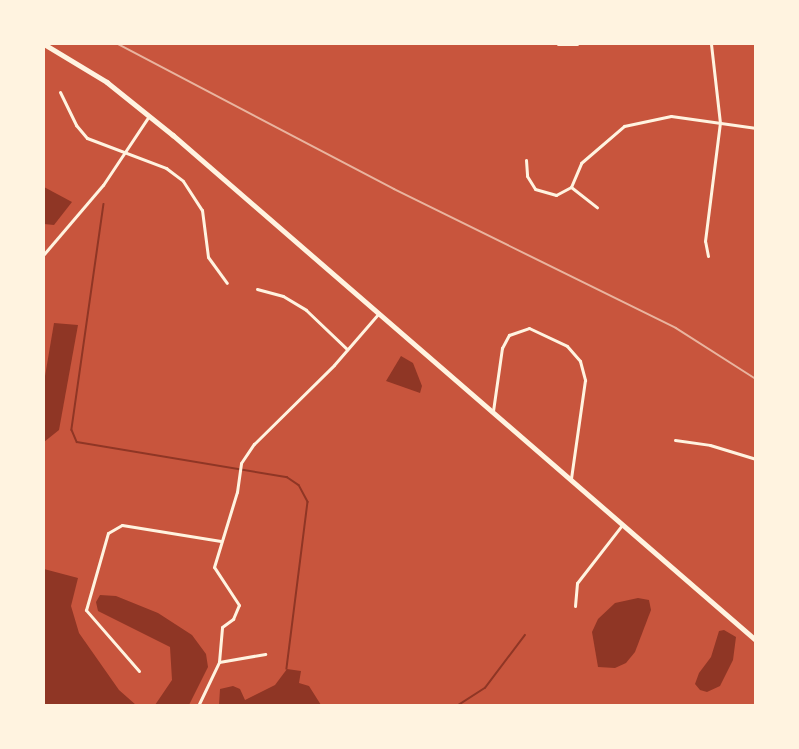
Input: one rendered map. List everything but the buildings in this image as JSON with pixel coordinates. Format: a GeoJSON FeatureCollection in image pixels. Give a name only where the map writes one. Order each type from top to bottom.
{"type":"FeatureCollection","features":[{"type":"Feature","properties":{"kind":"main road"},"geometry":{"type":"LineString","coordinates":[[44,44],[107,81],[149,116],[624,523],[755,639]]}},
{"type":"Feature","properties":{"kind":"street"},"geometry":{"type":"LineString","coordinates":[[558,44],[577,44]]}},
{"type":"Feature","properties":{"kind":"street"},"geometry":{"type":"LineString","coordinates":[[708,256],[705,241],[720,123],[711,44]]}},
{"type":"Feature","properties":{"kind":"street"},"geometry":{"type":"LineString","coordinates":[[60,92],[76,125],[87,138],[166,168],[189,189],[202,210],[208,257],[227,283]]}},
{"type":"Feature","properties":{"kind":"street"},"geometry":{"type":"LineString","coordinates":[[44,254],[103,186],[149,116]]}},
{"type":"Feature","properties":{"kind":"street"},"geometry":{"type":"LineString","coordinates":[[526,160],[527,176],[541,194],[556,195],[571,187],[581,163],[616,129],[672,116],[756,128]]}},
{"type":"Feature","properties":{"kind":"street"},"geometry":{"type":"LineString","coordinates":[[571,187],[597,207]]}},
{"type":"Feature","properties":{"kind":"street"},"geometry":{"type":"LineString","coordinates":[[257,289],[283,296],[306,310],[347,349]]}},
{"type":"Feature","properties":{"kind":"street"},"geometry":{"type":"LineString","coordinates":[[198,705],[219,662],[220,632],[237,614],[239,605],[216,574],[221,541],[237,492],[241,463],[254,444],[379,313]]}},
{"type":"Feature","properties":{"kind":"street"},"geometry":{"type":"LineString","coordinates":[[493,411],[502,348],[509,335],[529,328],[567,346],[580,361],[585,380],[571,478]]}},
{"type":"Feature","properties":{"kind":"street"},"geometry":{"type":"LineString","coordinates":[[675,440],[720,447],[756,459]]}},
{"type":"Feature","properties":{"kind":"street"},"geometry":{"type":"LineString","coordinates":[[575,606],[576,583],[624,523]]}},
{"type":"Feature","properties":{"kind":"street"},"geometry":{"type":"LineString","coordinates":[[139,672],[87,610],[108,533],[122,525],[221,541]]}},
{"type":"Feature","properties":{"kind":"street"},"geometry":{"type":"LineString","coordinates":[[219,662],[265,654]]}},
{"type":"Feature","properties":{"kind":"shaded area"},"geometry":{"type":"Polygon","coordinates":[[[44,187],[72,202],[54,225],[44,224],[44,187]]]}},
{"type":"Feature","properties":{"kind":"shaded area"},"geometry":{"type":"Polygon","coordinates":[[[54,323],[78,325],[59,430],[44,442],[44,382],[54,323]]]}},
{"type":"Feature","properties":{"kind":"shaded area"},"geometry":{"type":"Polygon","coordinates":[[[401,356],[413,363],[422,386],[420,393],[386,381],[401,356]]]}},
{"type":"Feature","properties":{"kind":"shaded area"},"geometry":{"type":"Polygon","coordinates":[[[44,569],[78,578],[71,606],[79,633],[119,690],[136,705],[44,705],[44,569]]]}},
{"type":"Feature","properties":{"kind":"shaded area"},"geometry":{"type":"Polygon","coordinates":[[[100,595],[116,596],[158,613],[192,635],[206,654],[208,667],[189,705],[155,705],[172,680],[170,647],[98,611],[96,602],[100,595]]]}},
{"type":"Feature","properties":{"kind":"shaded area"},"geometry":{"type":"Polygon","coordinates":[[[638,598],[649,600],[651,610],[635,652],[626,663],[615,668],[598,667],[592,632],[598,619],[615,603],[638,598]]]}},
{"type":"Feature","properties":{"kind":"shaded area"},"geometry":{"type":"Polygon","coordinates":[[[724,630],[736,637],[733,660],[720,686],[707,692],[700,690],[695,684],[699,673],[711,657],[719,631],[724,630]]]}},
{"type":"Feature","properties":{"kind":"shaded area"},"geometry":{"type":"Polygon","coordinates":[[[287,669],[301,671],[299,683],[309,686],[321,705],[219,705],[220,689],[233,686],[240,689],[245,700],[275,685],[287,669]]]}},
{"type":"Feature","properties":{"kind":"waterway"},"geometry":{"type":"LineString","coordinates":[[104,204],[72,430],[77,442],[287,477],[299,485],[308,502],[287,669]]}},
{"type":"Feature","properties":{"kind":"waterway"},"geometry":{"type":"LineString","coordinates":[[457,706],[485,688],[525,635]]}},
{"type":"Feature","properties":{"kind":"railway"},"geometry":{"type":"LineString","coordinates":[[118,44],[394,189],[676,328],[756,379]]}}]}
